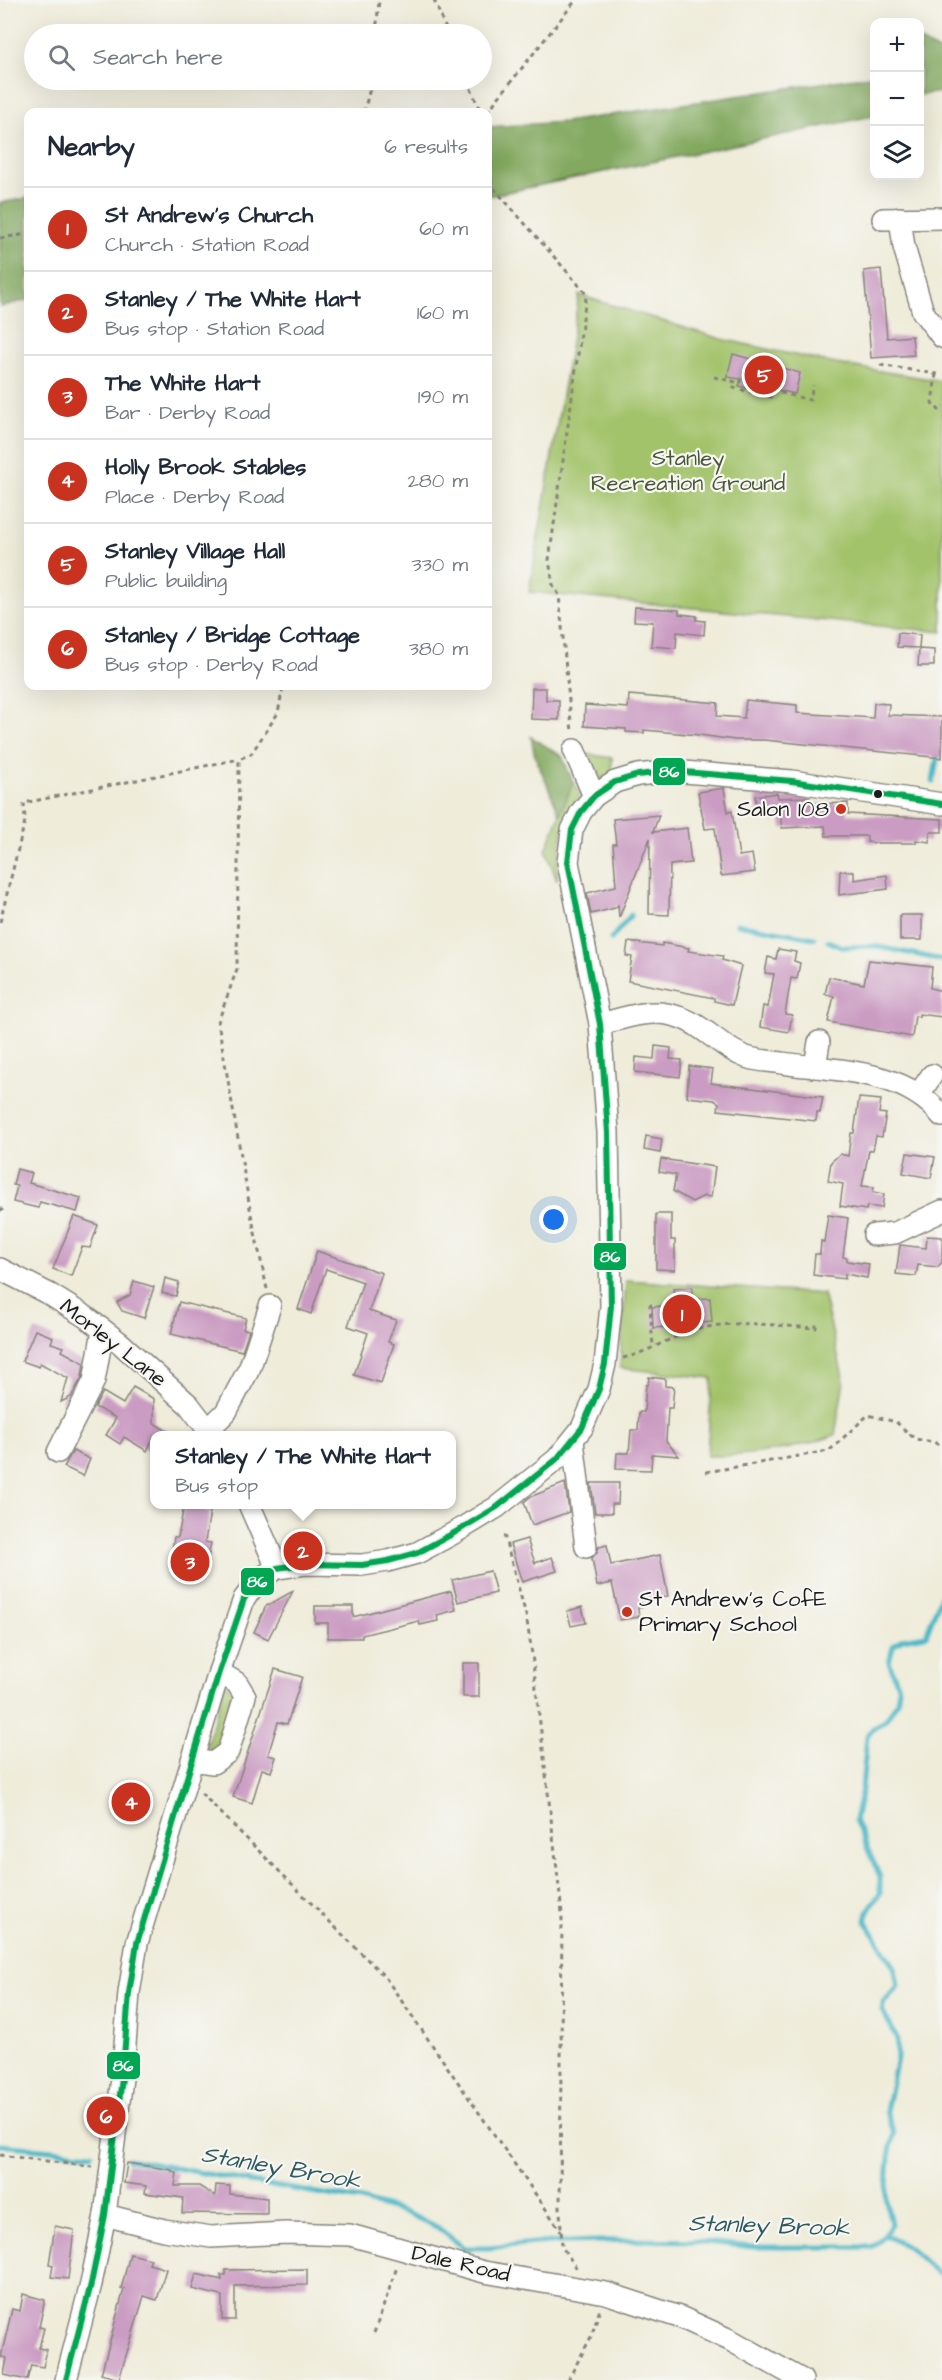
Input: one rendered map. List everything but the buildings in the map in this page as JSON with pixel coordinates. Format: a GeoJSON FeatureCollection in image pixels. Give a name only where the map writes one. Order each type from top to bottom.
{"type":"FeatureCollection","features":[{"type":"Feature","properties":{"kind":"street"},"geometry":{"type":"LineString","coordinates":[[942,218],[892,219],[904,248],[923,312],[942,337]]}},
{"type":"Feature","properties":{"kind":"street"},"geometry":{"type":"LineString","coordinates":[[574,750],[594,796]]}},
{"type":"Feature","properties":{"kind":"street"},"geometry":{"type":"LineString","coordinates":[[66,2380],[96,2262],[105,2215],[112,2169],[133,1961],[144,1916],[219,1672],[244,1599],[259,1579],[277,1568],[305,1564],[362,1565],[417,1553],[497,1507],[557,1459],[573,1441],[591,1411],[599,1389],[606,1357],[611,1306],[611,1226],[606,1090],[600,1024],[567,862],[572,830],[581,812],[594,796],[615,782],[638,775],[672,771],[792,781],[942,804]]}},
{"type":"Feature","properties":{"kind":"street"},"geometry":{"type":"LineString","coordinates":[[600,1024],[650,1013],[674,1015],[704,1029],[746,1057],[883,1078],[919,1094],[932,1103],[942,1116]]}},
{"type":"Feature","properties":{"kind":"street"},"geometry":{"type":"LineString","coordinates":[[815,1067],[819,1042]]}},
{"type":"Feature","properties":{"kind":"street"},"geometry":{"type":"LineString","coordinates":[[919,1094],[932,1075]]}},
{"type":"Feature","properties":{"kind":"street"},"geometry":{"type":"LineString","coordinates":[[874,1235],[895,1233],[942,1210]]}},
{"type":"Feature","properties":{"kind":"street","name":"Morley Lane"},"geometry":{"type":"LineString","coordinates":[[0,1269],[49,1294],[103,1330],[189,1405],[210,1431]]}},
{"type":"Feature","properties":{"kind":"street"},"geometry":{"type":"LineString","coordinates":[[212,1431],[226,1412],[250,1367],[270,1306]]}},
{"type":"Feature","properties":{"kind":"street"},"geometry":{"type":"LineString","coordinates":[[58,1452],[94,1381],[103,1330]]}},
{"type":"Feature","properties":{"kind":"street"},"geometry":{"type":"LineString","coordinates":[[573,1441],[586,1547]]}},
{"type":"Feature","properties":{"kind":"street"},"geometry":{"type":"LineString","coordinates":[[251,1509],[277,1568]]}},
{"type":"Feature","properties":{"kind":"street"},"geometry":{"type":"LineString","coordinates":[[189,1770],[213,1763],[228,1752],[245,1696],[237,1683],[219,1672]]}},
{"type":"Feature","properties":{"kind":"street","name":"Dale Road"},"geometry":{"type":"LineString","coordinates":[[105,2215],[164,2230],[211,2237],[286,2233],[363,2237],[484,2272],[606,2294],[682,2318],[730,2340],[802,2380]]}},
{"type":"Feature","properties":{"kind":"path"},"geometry":{"type":"LineString","coordinates":[[377,24],[379,0]]}},
{"type":"Feature","properties":{"kind":"path"},"geometry":{"type":"LineString","coordinates":[[434,0],[444,24]]}},
{"type":"Feature","properties":{"kind":"path"},"geometry":{"type":"LineString","coordinates":[[490,108],[576,0]]}},
{"type":"Feature","properties":{"kind":"path"},"geometry":{"type":"LineString","coordinates":[[365,108],[370,90]]}},
{"type":"Feature","properties":{"kind":"path"},"geometry":{"type":"LineString","coordinates":[[471,90],[479,108]]}},
{"type":"Feature","properties":{"kind":"path"},"geometry":{"type":"LineString","coordinates":[[492,186],[584,291],[586,297],[549,560],[554,585],[559,595],[574,750]]}},
{"type":"Feature","properties":{"kind":"path"},"geometry":{"type":"LineString","coordinates":[[0,238],[24,235]]}},
{"type":"Feature","properties":{"kind":"path"},"geometry":{"type":"LineString","coordinates":[[880,366],[942,375]]}},
{"type":"Feature","properties":{"kind":"path"},"geometry":{"type":"LineString","coordinates":[[936,375],[932,403],[942,413]]}},
{"type":"Feature","properties":{"kind":"path"},"geometry":{"type":"LineString","coordinates":[[714,376],[736,382],[734,388],[771,397],[773,390],[810,400],[813,385]]}},
{"type":"Feature","properties":{"kind":"path"},"geometry":{"type":"LineString","coordinates":[[0,922],[25,821],[24,803],[239,759],[251,754],[278,713],[282,690]]}},
{"type":"Feature","properties":{"kind":"path"},"geometry":{"type":"LineString","coordinates":[[239,759],[237,969],[218,1022],[251,1214],[270,1306]]}},
{"type":"Feature","properties":{"kind":"path"},"geometry":{"type":"LineString","coordinates":[[0,1208],[4,1213]]}},
{"type":"Feature","properties":{"kind":"path"},"geometry":{"type":"LineString","coordinates":[[652,1305],[650,1305],[653,1347]]}},
{"type":"Feature","properties":{"kind":"path"},"geometry":{"type":"LineString","coordinates":[[606,1357],[630,1357],[673,1338],[710,1326],[753,1324],[816,1328],[816,1322]]}},
{"type":"Feature","properties":{"kind":"path"},"geometry":{"type":"LineString","coordinates":[[672,1332],[673,1338]]}},
{"type":"Feature","properties":{"kind":"path"},"geometry":{"type":"LineString","coordinates":[[706,1472],[829,1451],[868,1415],[896,1422],[915,1439],[934,1442],[942,1447]]}},
{"type":"Feature","properties":{"kind":"path"},"geometry":{"type":"LineString","coordinates":[[504,1534],[526,1615],[532,1654],[562,1913],[562,2247]]}},
{"type":"Feature","properties":{"kind":"path"},"geometry":{"type":"LineString","coordinates":[[189,1770],[385,1977],[562,2233]]}},
{"type":"Feature","properties":{"kind":"path"},"geometry":{"type":"LineString","coordinates":[[0,2155],[112,2169]]}},
{"type":"Feature","properties":{"kind":"path"},"geometry":{"type":"LineString","coordinates":[[374,2333],[403,2250]]}},
{"type":"Feature","properties":{"kind":"path"},"geometry":{"type":"LineString","coordinates":[[568,2380],[591,2337],[606,2294]]}},
{"type":"Feature","properties":{"kind":"green space"},"geometry":{"type":"Polygon","coordinates":[[[924,43],[942,53],[942,92],[924,94],[924,43]]]}},
{"type":"Feature","properties":{"kind":"green space"},"geometry":{"type":"Polygon","coordinates":[[[870,76],[870,117],[492,195],[492,127],[565,122],[870,76]]]}},
{"type":"Feature","properties":{"kind":"green space"},"geometry":{"type":"Polygon","coordinates":[[[24,199],[24,301],[0,307],[0,203],[24,199]]]}},
{"type":"Feature","properties":{"kind":"green space","name":"Stanley Recreation Ground"},"geometry":{"type":"Polygon","coordinates":[[[579,295],[721,339],[836,364],[942,381],[942,632],[529,592],[579,295]]]}},
{"type":"Feature","properties":{"kind":"green space"},"geometry":{"type":"Polygon","coordinates":[[[531,737],[562,756],[573,782],[560,815],[535,756],[531,737]]]}},
{"type":"Feature","properties":{"kind":"green space"},"geometry":{"type":"Polygon","coordinates":[[[586,754],[612,758],[612,773],[595,782],[586,754]]]}},
{"type":"Feature","properties":{"kind":"green space"},"geometry":{"type":"Polygon","coordinates":[[[573,782],[581,794],[569,816],[562,836],[557,881],[546,850],[573,782]]]}},
{"type":"Feature","properties":{"kind":"green space"},"geometry":{"type":"Polygon","coordinates":[[[626,1280],[823,1294],[844,1381],[835,1435],[772,1451],[707,1456],[712,1378],[620,1368],[626,1280]]]}},
{"type":"Feature","properties":{"kind":"green space"},"geometry":{"type":"Polygon","coordinates":[[[225,1683],[236,1695],[221,1750],[204,1754],[225,1683]]]}},
{"type":"Feature","properties":{"kind":"waterway"},"geometry":{"type":"LineString","coordinates":[[933,782],[938,752]]}},
{"type":"Feature","properties":{"kind":"waterway"},"geometry":{"type":"LineString","coordinates":[[611,939],[631,915]]}},
{"type":"Feature","properties":{"kind":"waterway"},"geometry":{"type":"LineString","coordinates":[[737,924],[814,938]]}},
{"type":"Feature","properties":{"kind":"waterway"},"geometry":{"type":"LineString","coordinates":[[828,941],[842,947],[875,946],[942,960]]}},
{"type":"Feature","properties":{"kind":"waterway","name":"Stanley Brook"},"geometry":{"type":"LineString","coordinates":[[128,2159],[361,2200],[406,2213],[437,2227],[464,2248],[634,2240],[696,2241],[752,2247],[871,2247],[885,2235],[891,2224],[886,2201],[889,2156],[894,2133],[886,2111],[897,2058],[897,2038],[882,2010],[884,2002],[898,1986],[895,1969],[866,1921],[868,1911],[880,1893],[880,1877],[855,1820],[862,1789],[867,1736],[873,1728],[885,1721],[897,1702],[899,1688],[889,1662],[893,1646],[902,1639],[926,1635],[942,1593]]}},
{"type":"Feature","properties":{"kind":"waterway","name":"Stanley Brook"},"geometry":{"type":"LineString","coordinates":[[0,2145],[92,2154]]}},
{"type":"Feature","properties":{"kind":"waterway"},"geometry":{"type":"LineString","coordinates":[[885,2235],[908,2247],[942,2277]]}},
{"type":"Feature","properties":{"kind":"transit line","name":"86"},"geometry":{"type":"LineString","coordinates":[[66,2380],[91,2284],[105,2215],[123,2070],[129,1993],[137,1943],[219,1672],[244,1599],[259,1579],[277,1568],[305,1564],[362,1565],[388,1561],[417,1553],[454,1533],[497,1507],[557,1459],[582,1428],[599,1389],[605,1364],[611,1306],[608,1132],[600,1024],[568,862],[572,830],[581,812],[594,796],[615,782],[638,775],[672,771],[792,781],[942,804]]}},
{"type":"Feature","properties":{"kind":"place","name":"Stanley Village Hall"},"geometry":{"type":"Point","coordinates":[764,375]}},
{"type":"Feature","properties":{"kind":"place","name":"Salon 108"},"geometry":{"type":"Point","coordinates":[841,809]}},
{"type":"Feature","properties":{"kind":"place","name":"St Andrew's Church"},"geometry":{"type":"Point","coordinates":[682,1314]}},
{"type":"Feature","properties":{"kind":"place","name":"Stanley / The White Hart"},"geometry":{"type":"Point","coordinates":[303,1551]}},
{"type":"Feature","properties":{"kind":"place","name":"The White Hart"},"geometry":{"type":"Point","coordinates":[190,1562]}},
{"type":"Feature","properties":{"kind":"place","name":"St Andrew's CofE Primary School"},"geometry":{"type":"Point","coordinates":[627,1612]}},
{"type":"Feature","properties":{"kind":"place","name":"Holly Brook Stables"},"geometry":{"type":"Point","coordinates":[131,1802]}},
{"type":"Feature","properties":{"kind":"place","name":"Stanley / Bridge Cottage"},"geometry":{"type":"Point","coordinates":[106,2116]}}]}
